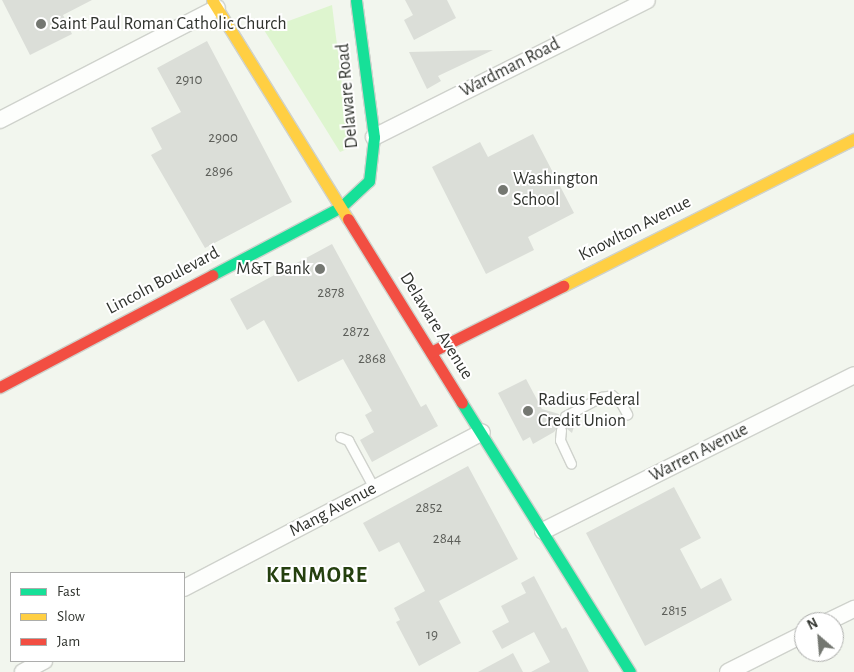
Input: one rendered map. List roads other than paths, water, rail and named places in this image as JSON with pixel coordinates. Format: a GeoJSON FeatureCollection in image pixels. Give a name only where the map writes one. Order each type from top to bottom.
{"type":"FeatureCollection","features":[{"type":"Feature","properties":{"kind":"street","name":"Delaware Road"},"geometry":{"type":"LineString","coordinates":[[341,207],[368,181],[374,137],[356,0]]}},
{"type":"Feature","properties":{"kind":"street","name":"Wardman Road"},"geometry":{"type":"LineString","coordinates":[[374,137],[647,0]]}},
{"type":"Feature","properties":{"kind":"street"},"geometry":{"type":"LineString","coordinates":[[0,120],[214,4]]}},
{"type":"Feature","properties":{"kind":"street","name":"Delaware Avenue"},"geometry":{"type":"LineString","coordinates":[[214,4],[630,672]]}},
{"type":"Feature","properties":{"kind":"street","name":"Knowlton Avenue"},"geometry":{"type":"LineString","coordinates":[[432,352],[854,139]]}},
{"type":"Feature","properties":{"kind":"street","name":"Lincoln Boulevard"},"geometry":{"type":"LineString","coordinates":[[0,387],[341,207]]}},
{"type":"Feature","properties":{"kind":"street","name":"Warren Avenue"},"geometry":{"type":"LineString","coordinates":[[543,531],[854,375]]}},
{"type":"Feature","properties":{"kind":"street","name":"Mang Avenue"},"geometry":{"type":"LineString","coordinates":[[185,587],[482,432]]}},
{"type":"Feature","properties":{"kind":"street"},"geometry":{"type":"LineString","coordinates":[[728,672],[794,639]]}},
{"type":"Feature","properties":{"kind":"street"},"geometry":{"type":"LineString","coordinates":[[23,672],[42,662]]}},
{"type":"Feature","properties":{"kind":"lane"},"geometry":{"type":"LineString","coordinates":[[565,416],[601,397],[612,395],[621,403],[627,414]]}},
{"type":"Feature","properties":{"kind":"lane"},"geometry":{"type":"LineString","coordinates":[[561,430],[560,440],[571,464]]}},
{"type":"Feature","properties":{"kind":"lane"},"geometry":{"type":"LineString","coordinates":[[340,437],[348,440],[374,488]]}},
{"type":"Feature","properties":{"kind":"place","name":"Saint Paul Roman Catholic Church"},"geometry":{"type":"Point","coordinates":[41,24]}},
{"type":"Feature","properties":{"kind":"place","name":"Washington School"},"geometry":{"type":"Point","coordinates":[503,190]}},
{"type":"Feature","properties":{"kind":"place","name":"M&T Bank"},"geometry":{"type":"Point","coordinates":[320,269]}},
{"type":"Feature","properties":{"kind":"place","name":"Radius Federal Credit Union"},"geometry":{"type":"Point","coordinates":[528,411]}},
{"type":"Feature","properties":{"kind":"district","name":"KENMORE"},"geometry":{"type":"Point","coordinates":[317,576]}}]}
